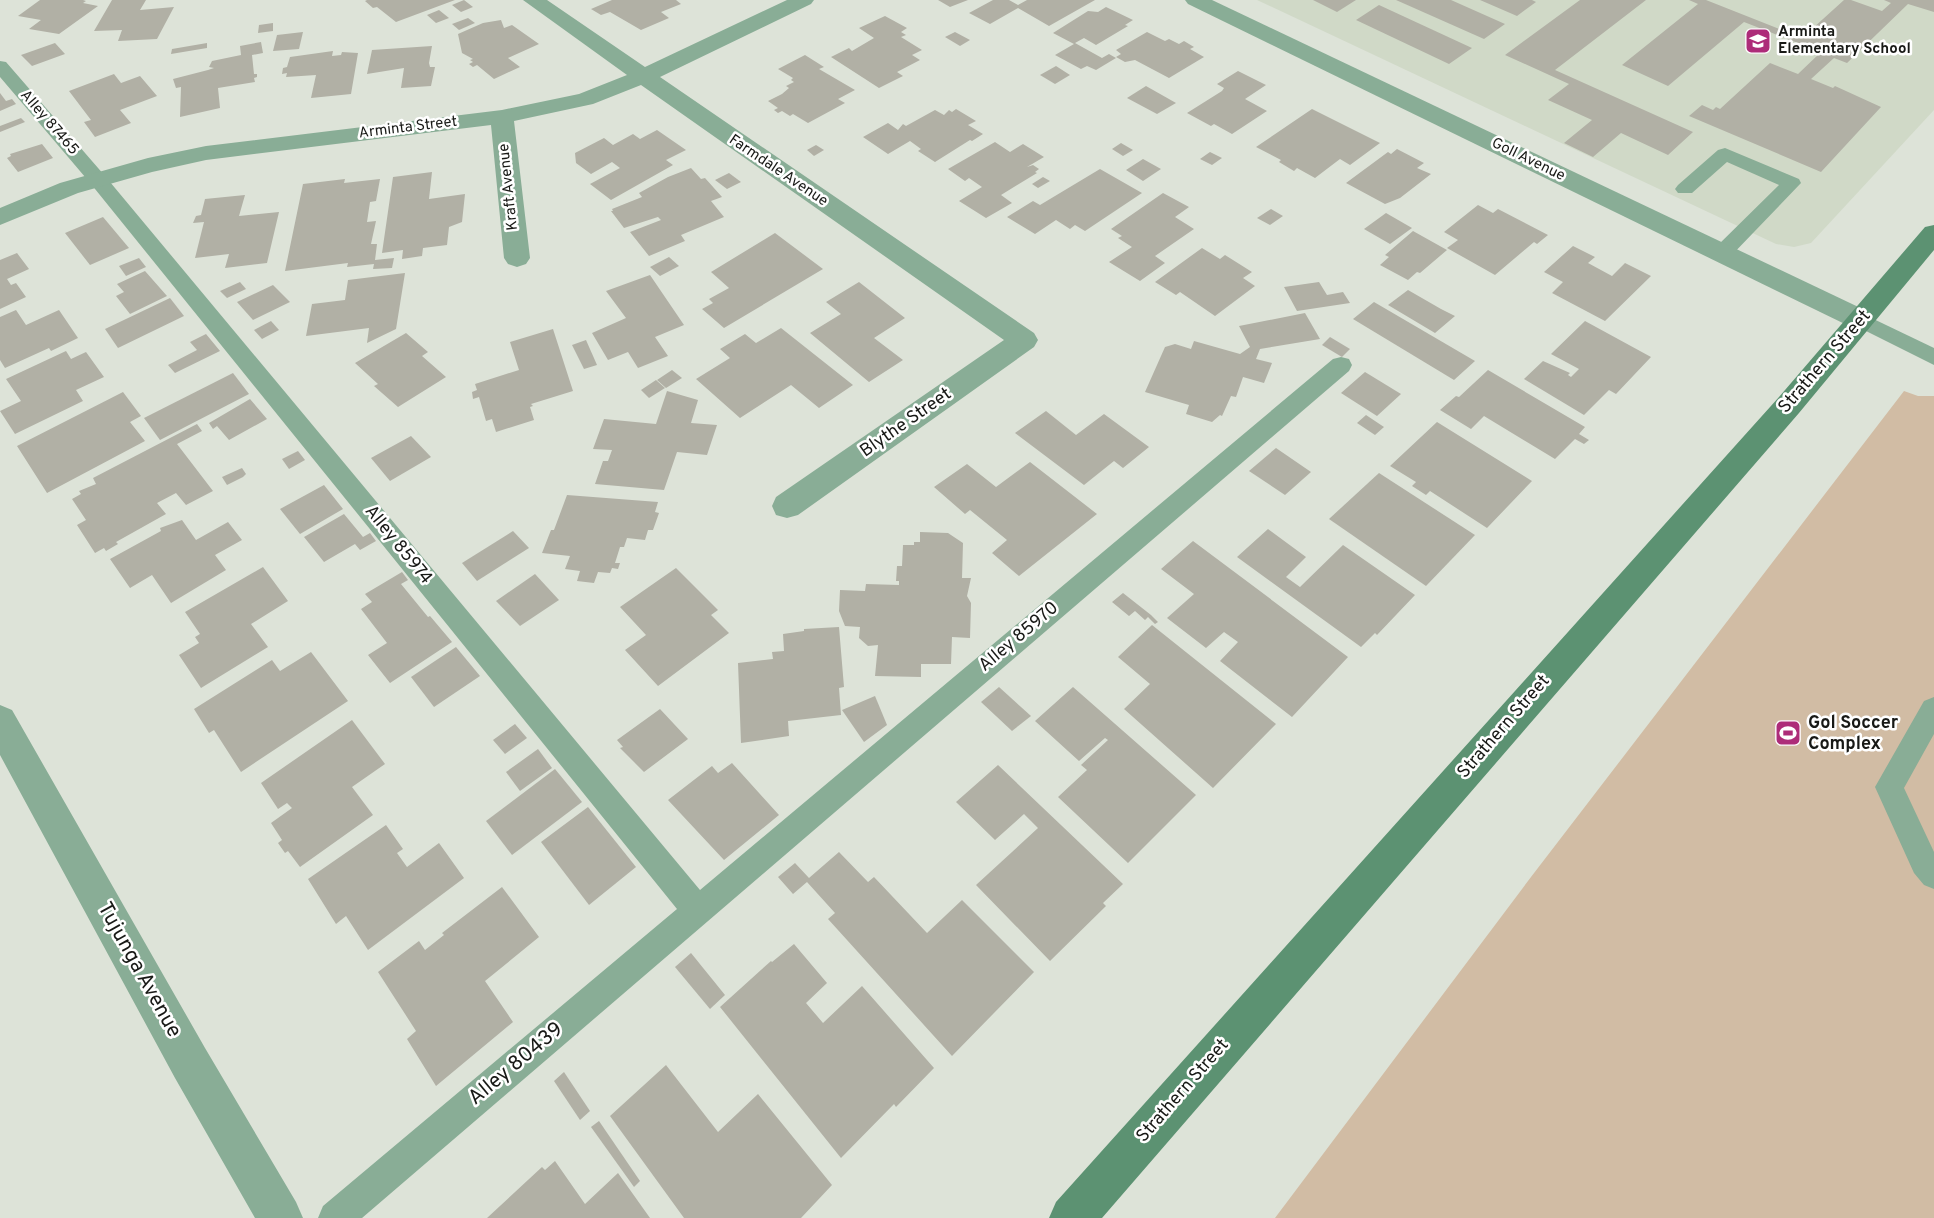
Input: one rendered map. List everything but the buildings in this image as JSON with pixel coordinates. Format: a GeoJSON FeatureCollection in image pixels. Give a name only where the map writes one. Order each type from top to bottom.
{"type":"FeatureCollection","features":[{"type":"Feature","properties":{"kind":"main road","name":"Strathern Street"},"geometry":{"type":"LineString","coordinates":[[1072,1218],[1861,320],[1934,233]]}},
{"type":"Feature","properties":{"kind":"street","name":"Farmdale Avenue"},"geometry":{"type":"LineString","coordinates":[[533,0],[1024,340]]}},
{"type":"Feature","properties":{"kind":"street","name":"Arminta Street"},"geometry":{"type":"LineString","coordinates":[[0,217],[69,188],[148,165],[206,153],[502,117],[585,99],[642,77],[804,0]]}},
{"type":"Feature","properties":{"kind":"street","name":"Goll Avenue"},"geometry":{"type":"LineString","coordinates":[[1195,0],[1861,320]]}},
{"type":"Feature","properties":{"kind":"street","name":"Kraft Avenue"},"geometry":{"type":"LineString","coordinates":[[502,117],[517,258]]}},
{"type":"Feature","properties":{"kind":"street","name":"Blythe Street"},"geometry":{"type":"LineString","coordinates":[[787,506],[1024,340]]}},
{"type":"Feature","properties":{"kind":"street","name":"Tujunga Avenue"},"geometry":{"type":"LineString","coordinates":[[0,721],[184,1053],[280,1218]]}},
{"type":"Feature","properties":{"kind":"lane","name":"Alley 87465"},"geometry":{"type":"LineString","coordinates":[[0,66],[98,180]]}},
{"type":"Feature","properties":{"kind":"lane"},"geometry":{"type":"LineString","coordinates":[[1685,189],[1725,154],[1792,183],[1722,253]]}},
{"type":"Feature","properties":{"kind":"lane","name":"Alley 85974"},"geometry":{"type":"LineString","coordinates":[[98,180],[697,909]]}},
{"type":"Feature","properties":{"kind":"lane"},"geometry":{"type":"LineString","coordinates":[[1861,320],[1934,357]]}},
{"type":"Feature","properties":{"kind":"lane","name":"Alley 85970"},"geometry":{"type":"LineString","coordinates":[[697,909],[1341,365]]}},
{"type":"Feature","properties":{"kind":"lane"},"geometry":{"type":"LineString","coordinates":[[1934,709],[1889,787],[1924,863],[1934,875]]}},
{"type":"Feature","properties":{"kind":"lane","name":"Alley 80439"},"geometry":{"type":"LineString","coordinates":[[335,1218],[697,909]]}},
{"type":"Feature","properties":{"kind":"shaded area"},"geometry":{"type":"Polygon","coordinates":[[[1257,0],[1934,0],[1934,110],[1811,243],[1794,247],[1776,244],[1257,0]]]}},
{"type":"Feature","properties":{"kind":"shaded area","name":"Gol Soccer Complex"},"geometry":{"type":"Polygon","coordinates":[[[1904,391],[1918,396],[1934,396],[1934,1218],[1275,1218],[1531,877],[1904,391]]]}},
{"type":"Feature","properties":{"kind":"place","name":"Arminta Elementary School"},"geometry":{"type":"Point","coordinates":[1758,41]}},
{"type":"Feature","properties":{"kind":"place","name":"Gol Soccer Complex"},"geometry":{"type":"Point","coordinates":[1788,733]}}]}
